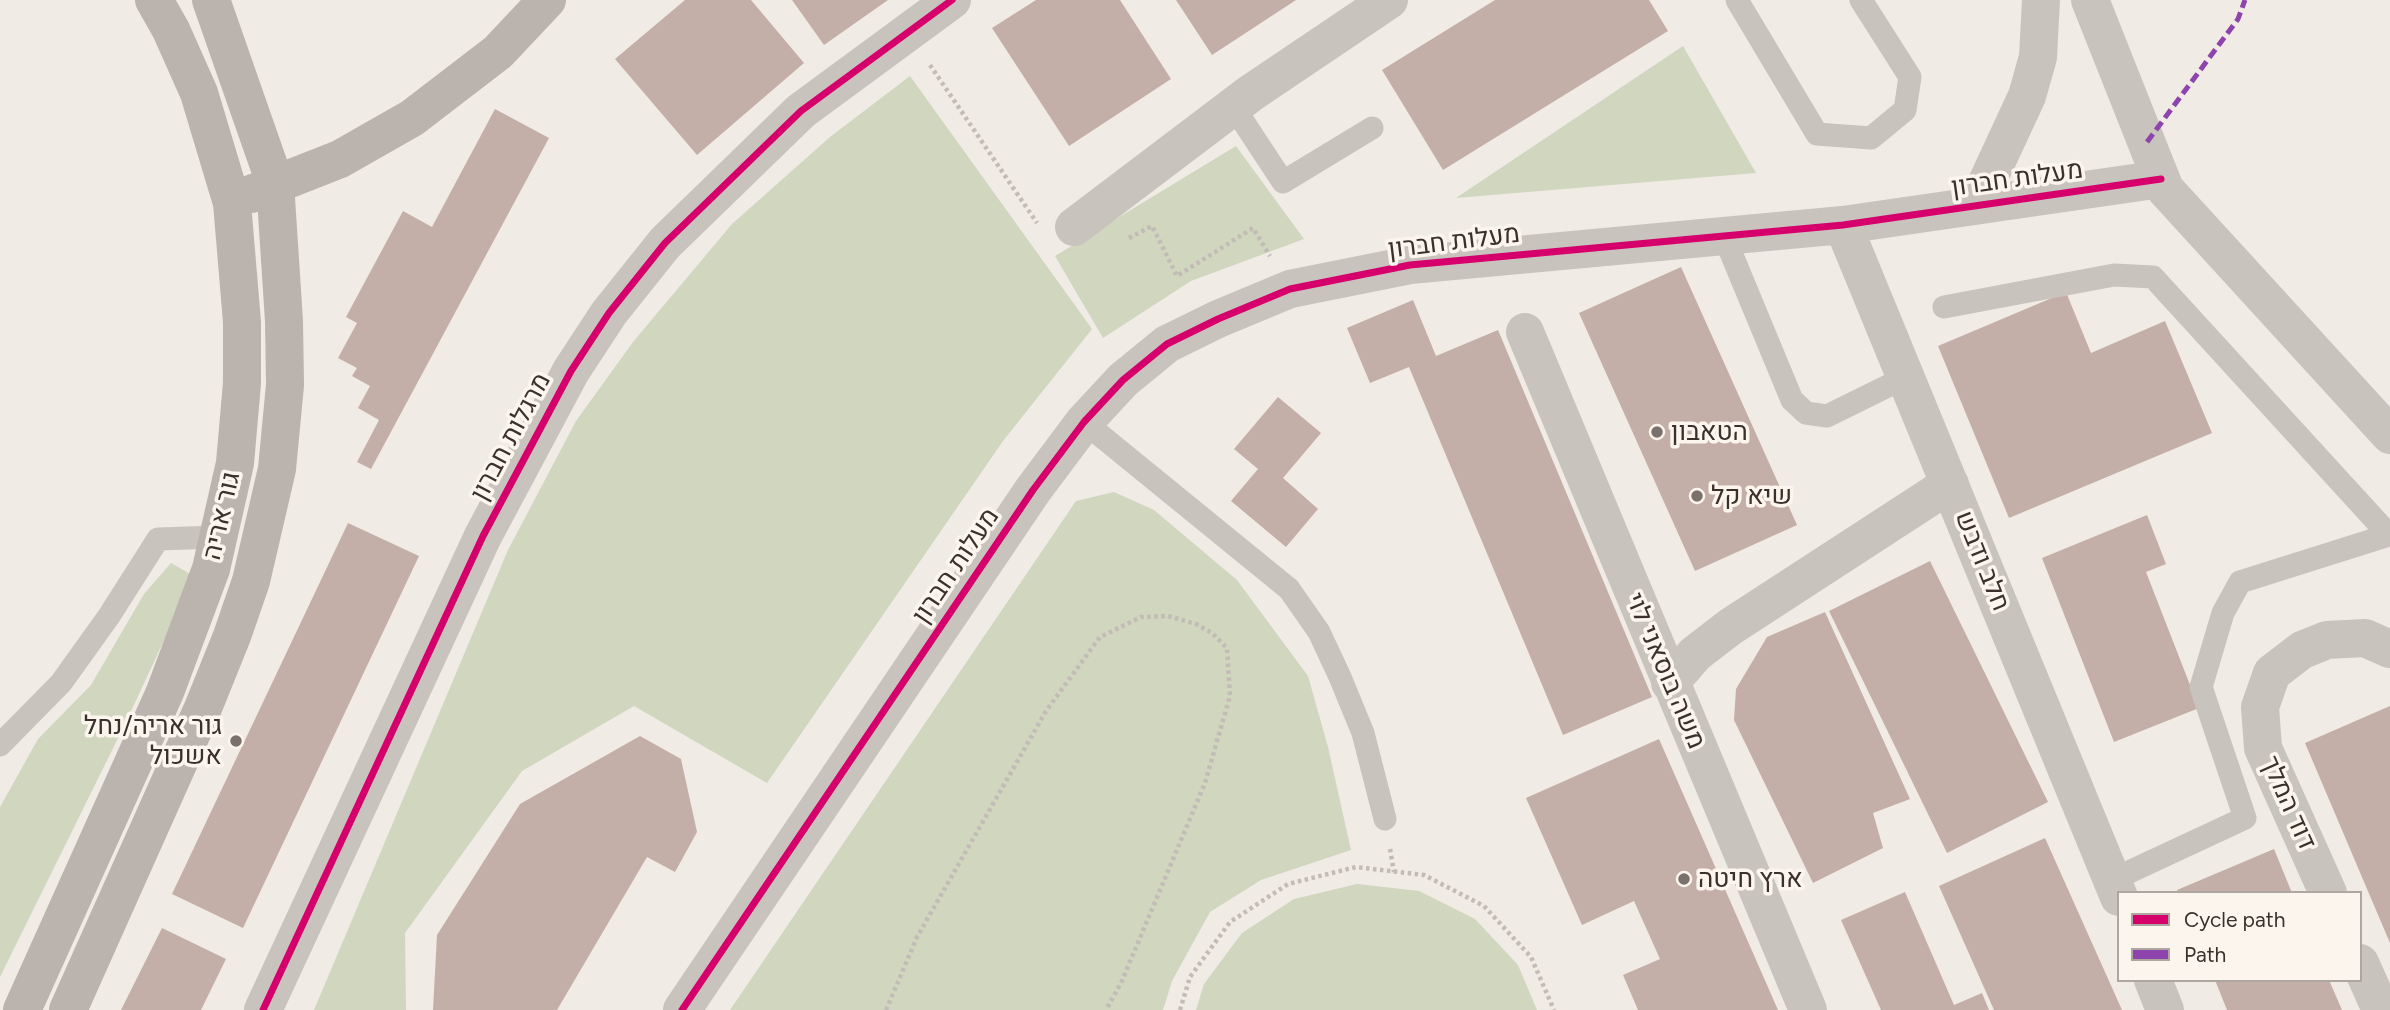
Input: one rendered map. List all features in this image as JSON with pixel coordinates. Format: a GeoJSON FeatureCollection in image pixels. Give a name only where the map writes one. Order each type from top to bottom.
{"type":"FeatureCollection","features":[{"type":"Feature","properties":{"kind":"main road","name":"גור אריה"},"geometry":{"type":"LineString","coordinates":[[22,1010],[165,692],[211,569],[235,463],[242,383],[239,266],[232,203],[199,93],[171,30],[154,0]]}},
{"type":"Feature","properties":{"kind":"main road","name":"גור אריה"},"geometry":{"type":"LineString","coordinates":[[68,1010],[203,708],[251,581],[276,469],[285,385],[275,183],[211,0]]}},
{"type":"Feature","properties":{"kind":"main road"},"geometry":{"type":"LineString","coordinates":[[232,203],[275,183],[340,159],[412,118],[498,52],[547,0]]}},
{"type":"Feature","properties":{"kind":"street","name":"מרגלות חברון"},"geometry":{"type":"LineString","coordinates":[[262,1010],[483,536],[571,371],[609,313],[665,243],[801,111],[952,0]]}},
{"type":"Feature","properties":{"kind":"street"},"geometry":{"type":"LineString","coordinates":[[1074,227],[1233,106],[1389,0]]}},
{"type":"Feature","properties":{"kind":"street"},"geometry":{"type":"LineString","coordinates":[[1976,206],[2027,96],[2038,57],[2041,0]]}},
{"type":"Feature","properties":{"kind":"street"},"geometry":{"type":"LineString","coordinates":[[2090,0],[2165,189],[2390,435]]}},
{"type":"Feature","properties":{"kind":"street","name":"מעלות חברון"},"geometry":{"type":"LineString","coordinates":[[682,1010],[1033,490],[1084,422],[1123,380],[1167,344],[1290,289],[1410,265],[1843,225],[2161,179]]}},
{"type":"Feature","properties":{"kind":"street","name":"חלב ודבש"},"geometry":{"type":"LineString","coordinates":[[1843,225],[2115,889]]}},
{"type":"Feature","properties":{"kind":"street","name":"משה בוסאני לוי"},"geometry":{"type":"LineString","coordinates":[[1525,332],[1808,1010]]}},
{"type":"Feature","properties":{"kind":"street"},"geometry":{"type":"LineString","coordinates":[[1670,683],[1695,654],[1730,626],[1950,484]]}},
{"type":"Feature","properties":{"kind":"street","name":"דוד המלך"},"geometry":{"type":"LineString","coordinates":[[2328,891],[2263,748],[2260,707],[2272,673],[2302,650],[2327,640],[2365,638],[2390,649]]}},
{"type":"Feature","properties":{"kind":"street"},"geometry":{"type":"LineString","coordinates":[[2362,967],[2381,1010]]}},
{"type":"Feature","properties":{"kind":"street"},"geometry":{"type":"LineString","coordinates":[[2154,982],[2165,1010]]}},
{"type":"Feature","properties":{"kind":"lane"},"geometry":{"type":"LineString","coordinates":[[1737,0],[1817,134],[1871,138],[1905,110],[1910,77],[1861,0]]}},
{"type":"Feature","properties":{"kind":"lane"},"geometry":{"type":"LineString","coordinates":[[1233,106],[1283,182],[1372,128]]}},
{"type":"Feature","properties":{"kind":"lane"},"geometry":{"type":"LineString","coordinates":[[1724,236],[1792,400],[1806,413],[1827,416],[1906,377]]}},
{"type":"Feature","properties":{"kind":"lane"},"geometry":{"type":"LineString","coordinates":[[1944,307],[2114,275],[2153,277],[2389,535],[2240,582],[2222,612],[2202,687],[2245,818],[2115,889]]}},
{"type":"Feature","properties":{"kind":"lane"},"geometry":{"type":"LineString","coordinates":[[1084,422],[1289,589],[1319,632],[1340,677],[1363,733],[1385,819]]}},
{"type":"Feature","properties":{"kind":"lane"},"geometry":{"type":"LineString","coordinates":[[0,745],[61,683],[158,539],[218,537]]}},
{"type":"Feature","properties":{"kind":"path"},"geometry":{"type":"LineString","coordinates":[[886,1010],[917,937],[1046,711],[1100,637],[1141,617],[1168,616],[1196,624],[1212,633],[1227,648],[1230,696],[1205,783],[1121,983],[1106,1010]]}},
{"type":"Feature","properties":{"kind":"path"},"geometry":{"type":"LineString","coordinates":[[1180,1010],[1190,977],[1230,922],[1288,884],[1356,867],[1424,875],[1484,906],[1531,957],[1554,1010]]}},
{"type":"Feature","properties":{"kind":"green space"},"geometry":{"type":"Polygon","coordinates":[[[1683,46],[1756,173],[1456,198],[1683,46]]]}},
{"type":"Feature","properties":{"kind":"green space"},"geometry":{"type":"Polygon","coordinates":[[[910,76],[1092,329],[1003,441],[767,783],[634,706],[522,771],[405,933],[406,1010],[314,1010],[508,550],[576,421],[633,342],[732,224],[830,137],[910,76]]]}},
{"type":"Feature","properties":{"kind":"green space"},"geometry":{"type":"Polygon","coordinates":[[[1236,146],[1304,239],[1191,281],[1103,338],[1055,256],[1236,146]]]}},
{"type":"Feature","properties":{"kind":"green space"},"geometry":{"type":"Polygon","coordinates":[[[1114,492],[1154,510],[1237,580],[1308,676],[1328,747],[1351,850],[1261,880],[1210,912],[1172,981],[1163,1010],[730,1010],[1076,501],[1114,492]]]}},
{"type":"Feature","properties":{"kind":"green space"},"geometry":{"type":"Polygon","coordinates":[[[171,563],[194,576],[125,724],[0,977],[0,807],[38,739],[91,685],[144,594],[171,563]]]}},
{"type":"Feature","properties":{"kind":"green space"},"geometry":{"type":"Polygon","coordinates":[[[1357,884],[1419,891],[1475,919],[1518,965],[1537,1010],[1196,1010],[1204,984],[1242,933],[1294,899],[1357,884]]]}},
{"type":"Feature","properties":{"kind":"building"},"geometry":{"type":"Polygon","coordinates":[[[685,0],[751,0],[804,63],[697,155],[615,59],[685,0]]]}},
{"type":"Feature","properties":{"kind":"building"},"geometry":{"type":"Polygon","coordinates":[[[792,0],[888,0],[824,45],[792,0]]]}},
{"type":"Feature","properties":{"kind":"building"},"geometry":{"type":"Polygon","coordinates":[[[1036,0],[1120,0],[1171,79],[1069,146],[992,28],[1036,0]]]}},
{"type":"Feature","properties":{"kind":"building"},"geometry":{"type":"Polygon","coordinates":[[[1176,0],[1296,0],[1212,55],[1176,0]]]}},
{"type":"Feature","properties":{"kind":"building"},"geometry":{"type":"Polygon","coordinates":[[[1495,0],[1649,0],[1668,31],[1443,170],[1382,70],[1495,0]]]}},
{"type":"Feature","properties":{"kind":"building"},"geometry":{"type":"Polygon","coordinates":[[[495,109],[549,138],[371,469],[357,462],[379,420],[358,408],[370,386],[352,376],[357,368],[338,358],[357,323],[346,317],[403,211],[432,227],[495,109]]]}},
{"type":"Feature","properties":{"kind":"building"},"geometry":{"type":"Polygon","coordinates":[[[1681,267],[1797,525],[1695,571],[1579,313],[1681,267]]]}},
{"type":"Feature","properties":{"kind":"building"},"geometry":{"type":"Polygon","coordinates":[[[2066,292],[2091,353],[2165,321],[2212,433],[2009,518],[1938,346],[2066,292]]]}},
{"type":"Feature","properties":{"kind":"building"},"geometry":{"type":"Polygon","coordinates":[[[1413,300],[1436,356],[1498,330],[1652,697],[1563,735],[1409,367],[1370,383],[1347,328],[1413,300]]]}},
{"type":"Feature","properties":{"kind":"building"},"geometry":{"type":"Polygon","coordinates":[[[1278,397],[1321,433],[1283,478],[1318,509],[1286,547],[1231,501],[1258,469],[1234,449],[1278,397]]]}},
{"type":"Feature","properties":{"kind":"building"},"geometry":{"type":"Polygon","coordinates":[[[2147,515],[2166,564],[2146,572],[2199,708],[2114,742],[2042,558],[2147,515]]]}},
{"type":"Feature","properties":{"kind":"building"},"geometry":{"type":"Polygon","coordinates":[[[348,523],[419,556],[243,928],[172,894],[348,523]]]}},
{"type":"Feature","properties":{"kind":"building"},"geometry":{"type":"Polygon","coordinates":[[[1930,561],[2048,802],[1947,853],[1829,611],[1930,561]]]}},
{"type":"Feature","properties":{"kind":"building"},"geometry":{"type":"Polygon","coordinates":[[[1825,612],[1910,799],[1873,813],[1883,848],[1813,883],[1734,720],[1736,689],[1767,637],[1825,612]]]}},
{"type":"Feature","properties":{"kind":"building"},"geometry":{"type":"Polygon","coordinates":[[[2390,706],[2390,943],[2305,743],[2390,706]]]}},
{"type":"Feature","properties":{"kind":"building"},"geometry":{"type":"Polygon","coordinates":[[[640,736],[681,759],[697,832],[675,872],[647,857],[557,1010],[433,1010],[437,935],[520,804],[640,736]]]}},
{"type":"Feature","properties":{"kind":"building"},"geometry":{"type":"Polygon","coordinates":[[[1659,739],[1778,1010],[1638,1010],[1623,975],[1660,959],[1634,901],[1582,925],[1526,798],[1659,739]]]}},
{"type":"Feature","properties":{"kind":"building"},"geometry":{"type":"Polygon","coordinates":[[[2045,838],[2122,1010],[1994,1010],[1939,886],[2045,838]]]}},
{"type":"Feature","properties":{"kind":"building"},"geometry":{"type":"Polygon","coordinates":[[[2274,849],[2291,891],[2177,891],[2274,849]]]}},
{"type":"Feature","properties":{"kind":"building"},"geometry":{"type":"Polygon","coordinates":[[[1905,892],[1954,1005],[1982,993],[1989,1010],[1881,1010],[1841,920],[1905,892]]]}},
{"type":"Feature","properties":{"kind":"building"},"geometry":{"type":"Polygon","coordinates":[[[162,928],[226,959],[201,1010],[121,1010],[162,928]]]}},
{"type":"Feature","properties":{"kind":"building"},"geometry":{"type":"Polygon","coordinates":[[[2216,982],[2330,982],[2342,1010],[2227,1010],[2216,982]]]}},
{"type":"Feature","properties":{"kind":"marked path"},"geometry":{"type":"LineString","coordinates":[[2147,142],[2238,19],[2245,0]]}},
{"type":"Feature","properties":{"kind":"cycle path"},"geometry":{"type":"LineString","coordinates":[[263,1010],[483,536],[571,371],[609,313],[665,243],[801,111],[952,0]]}},
{"type":"Feature","properties":{"kind":"cycle path"},"geometry":{"type":"LineString","coordinates":[[682,1010],[1033,490],[1084,422],[1123,380],[1167,344],[1290,289],[1410,265],[1843,225],[2161,179]]}},
{"type":"Feature","properties":{"kind":"place","name":"הטאבון"},"geometry":{"type":"Point","coordinates":[1657,432]}},
{"type":"Feature","properties":{"kind":"place","name":"שיא קל"},"geometry":{"type":"Point","coordinates":[1697,496]}},
{"type":"Feature","properties":{"kind":"place","name":"גור אריה/נחל אשכול"},"geometry":{"type":"Point","coordinates":[236,741]}},
{"type":"Feature","properties":{"kind":"place","name":"ארץ חיטה"},"geometry":{"type":"Point","coordinates":[1684,879]}}]}
